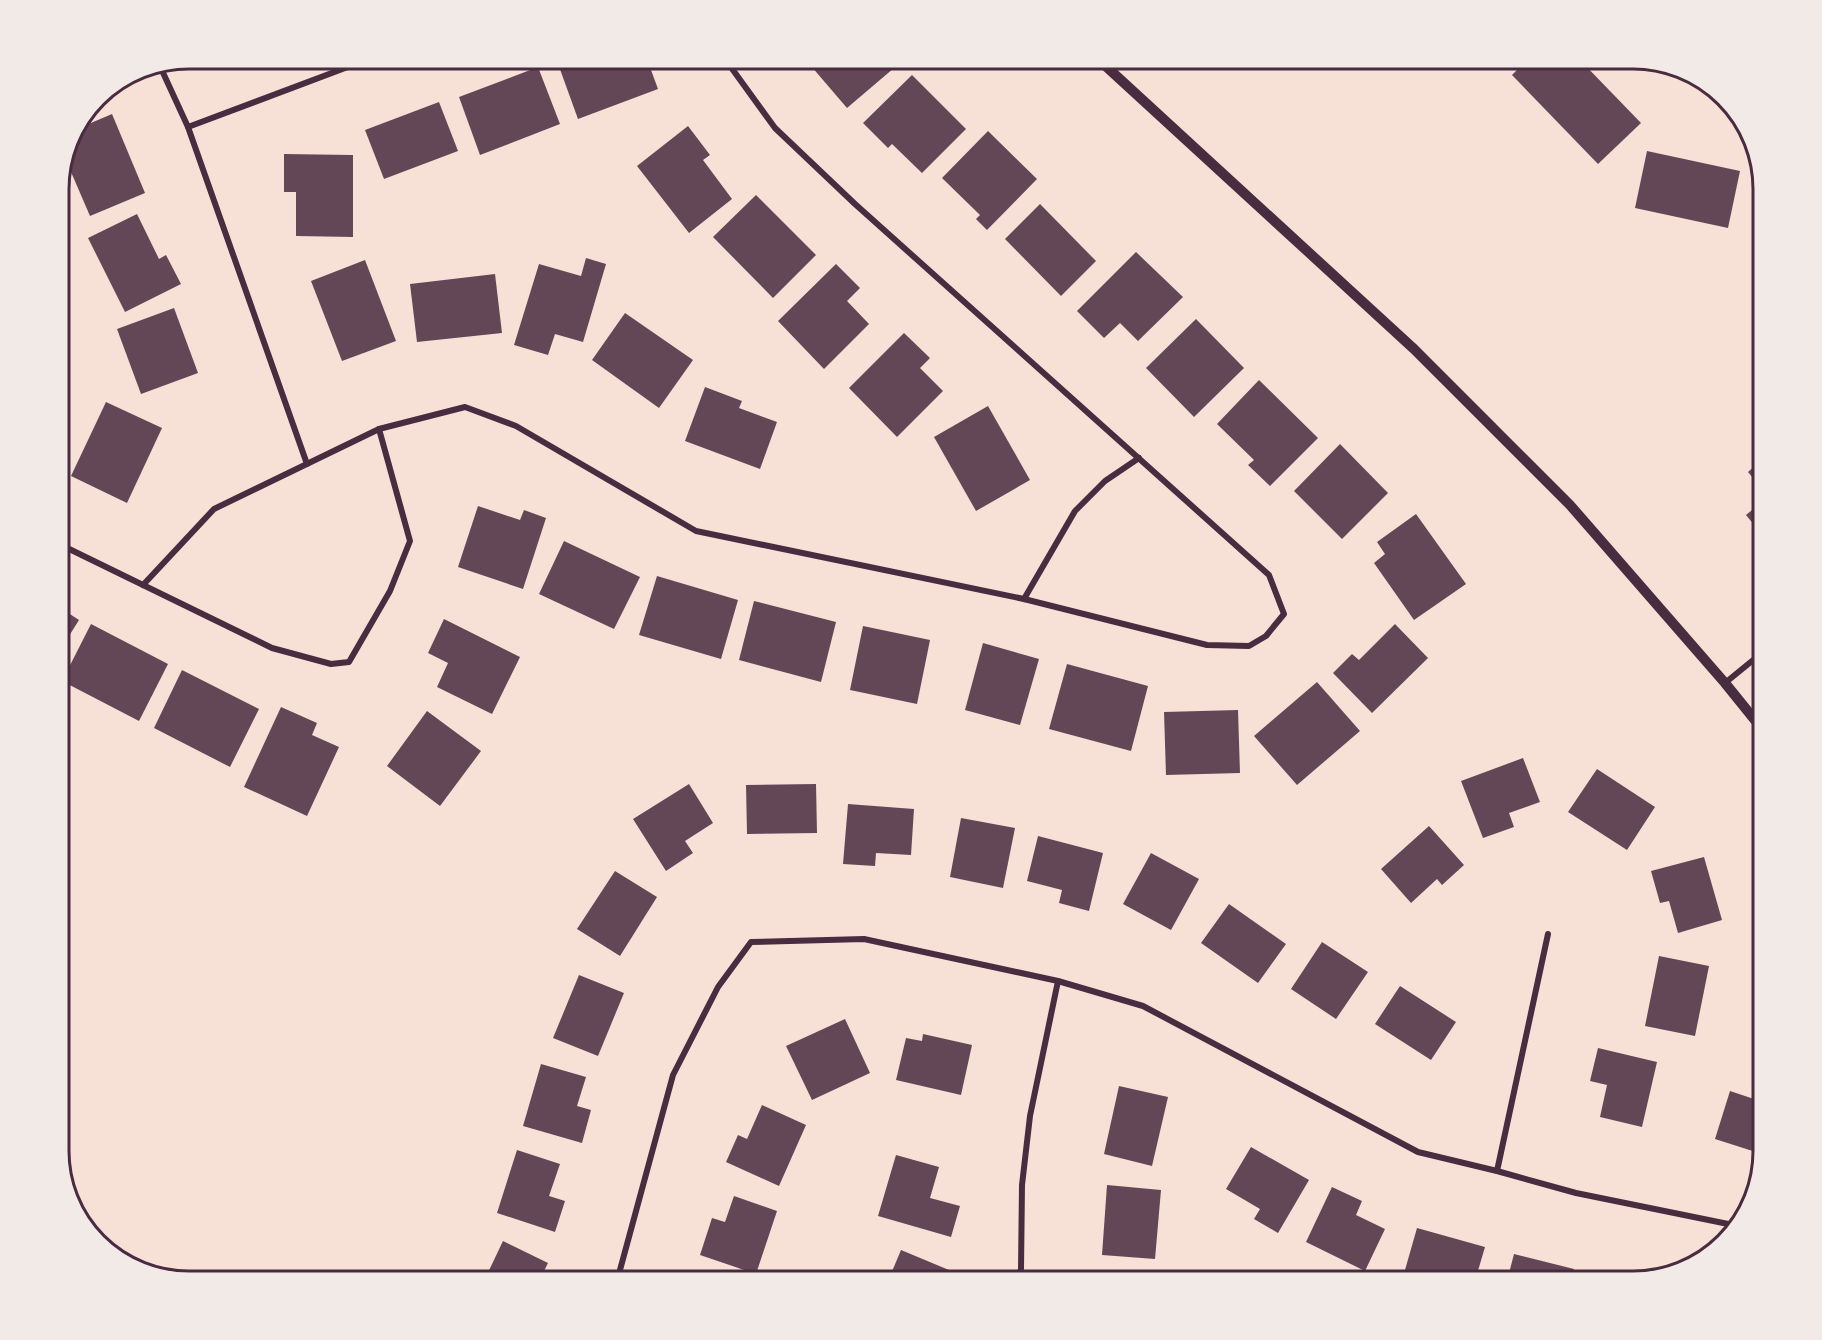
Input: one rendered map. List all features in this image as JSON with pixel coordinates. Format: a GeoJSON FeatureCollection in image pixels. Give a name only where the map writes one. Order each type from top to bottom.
{"type":"FeatureCollection","features":[{"type":"Feature","properties":{"kind":"street"},"geometry":{"type":"LineString","coordinates":[[188,127],[340,69]]}},
{"type":"Feature","properties":{"kind":"street"},"geometry":{"type":"LineString","coordinates":[[143,585],[214,509],[379,429],[465,407],[516,426],[696,531],[1024,599],[1207,645],[1249,646],[1266,636],[1284,614],[1269,574],[855,204],[775,128],[733,69]]}},
{"type":"Feature","properties":{"kind":"street"},"geometry":{"type":"LineString","coordinates":[[1110,69],[1414,349],[1570,505],[1753,717]]}},
{"type":"Feature","properties":{"kind":"street"},"geometry":{"type":"LineString","coordinates":[[163,72],[188,127],[307,464]]}},
{"type":"Feature","properties":{"kind":"street"},"geometry":{"type":"LineString","coordinates":[[69,549],[272,648],[331,664],[348,662],[390,591],[410,540],[379,429]]}},
{"type":"Feature","properties":{"kind":"street"},"geometry":{"type":"LineString","coordinates":[[1024,599],[1075,511],[1105,481],[1138,458]]}},
{"type":"Feature","properties":{"kind":"street"},"geometry":{"type":"LineString","coordinates":[[1725,683],[1753,661]]}},
{"type":"Feature","properties":{"kind":"street"},"geometry":{"type":"LineString","coordinates":[[1497,1171],[1548,934]]}},
{"type":"Feature","properties":{"kind":"street"},"geometry":{"type":"LineString","coordinates":[[620,1271],[673,1075],[718,987],[751,942],[864,939],[1058,981],[1143,1006],[1418,1152],[1576,1193],[1728,1224]]}},
{"type":"Feature","properties":{"kind":"street"},"geometry":{"type":"LineString","coordinates":[[1020,1271],[1022,1185],[1030,1116],[1058,981]]}},
{"type":"Feature","properties":{"kind":"building"},"geometry":{"type":"Polygon","coordinates":[[[533,69],[539,69],[560,124],[480,155],[459,97],[533,69]]]}},
{"type":"Feature","properties":{"kind":"building"},"geometry":{"type":"Polygon","coordinates":[[[560,69],[651,69],[658,89],[578,119],[560,69]]]}},
{"type":"Feature","properties":{"kind":"building"},"geometry":{"type":"Polygon","coordinates":[[[814,69],[893,69],[847,108],[814,69]]]}},
{"type":"Feature","properties":{"kind":"building"},"geometry":{"type":"Polygon","coordinates":[[[1518,69],[1589,69],[1641,123],[1598,164],[1512,75],[1518,69]]]}},
{"type":"Feature","properties":{"kind":"building"},"geometry":{"type":"Polygon","coordinates":[[[912,75],[966,129],[922,173],[892,144],[888,148],[863,123],[912,75]]]}},
{"type":"Feature","properties":{"kind":"building"},"geometry":{"type":"Polygon","coordinates":[[[439,102],[458,151],[384,179],[365,130],[439,102]]]}},
{"type":"Feature","properties":{"kind":"building"},"geometry":{"type":"Polygon","coordinates":[[[112,114],[145,193],[90,216],[71,171],[78,143],[88,124],[112,114]]]}},
{"type":"Feature","properties":{"kind":"building"},"geometry":{"type":"Polygon","coordinates":[[[688,126],[710,155],[703,160],[732,199],[689,233],[637,166],[688,126]]]}},
{"type":"Feature","properties":{"kind":"building"},"geometry":{"type":"Polygon","coordinates":[[[988,131],[1037,179],[987,230],[976,219],[980,215],[942,178],[988,131]]]}},
{"type":"Feature","properties":{"kind":"building"},"geometry":{"type":"Polygon","coordinates":[[[1647,151],[1740,171],[1728,228],[1635,208],[1647,151]]]}},
{"type":"Feature","properties":{"kind":"building"},"geometry":{"type":"Polygon","coordinates":[[[284,154],[353,155],[353,237],[296,236],[296,192],[284,192],[284,154]]]}},
{"type":"Feature","properties":{"kind":"building"},"geometry":{"type":"Polygon","coordinates":[[[756,195],[816,255],[773,298],[713,237],[756,195]]]}},
{"type":"Feature","properties":{"kind":"building"},"geometry":{"type":"Polygon","coordinates":[[[1040,204],[1096,261],[1061,296],[1005,239],[1040,204]]]}},
{"type":"Feature","properties":{"kind":"building"},"geometry":{"type":"Polygon","coordinates":[[[137,214],[159,259],[166,255],[181,284],[125,312],[88,238],[137,214]]]}},
{"type":"Feature","properties":{"kind":"building"},"geometry":{"type":"Polygon","coordinates":[[[1136,252],[1183,297],[1138,341],[1120,323],[1104,338],[1077,311],[1136,252]]]}},
{"type":"Feature","properties":{"kind":"building"},"geometry":{"type":"Polygon","coordinates":[[[586,258],[606,264],[583,342],[555,334],[548,355],[514,345],[539,264],[581,276],[586,258]]]}},
{"type":"Feature","properties":{"kind":"building"},"geometry":{"type":"Polygon","coordinates":[[[365,260],[396,341],[342,361],[311,281],[365,260]]]}},
{"type":"Feature","properties":{"kind":"building"},"geometry":{"type":"Polygon","coordinates":[[[836,264],[860,288],[847,301],[869,324],[824,369],[778,321],[836,264]]]}},
{"type":"Feature","properties":{"kind":"building"},"geometry":{"type":"Polygon","coordinates":[[[495,274],[502,333],[417,342],[410,284],[495,274]]]}},
{"type":"Feature","properties":{"kind":"building"},"geometry":{"type":"Polygon","coordinates":[[[174,308],[198,373],[141,394],[117,329],[174,308]]]}},
{"type":"Feature","properties":{"kind":"building"},"geometry":{"type":"Polygon","coordinates":[[[625,313],[693,360],[659,408],[592,360],[625,313]]]}},
{"type":"Feature","properties":{"kind":"building"},"geometry":{"type":"Polygon","coordinates":[[[1196,319],[1244,368],[1194,417],[1146,368],[1196,319]]]}},
{"type":"Feature","properties":{"kind":"building"},"geometry":{"type":"Polygon","coordinates":[[[904,333],[930,358],[920,368],[943,391],[897,437],[849,388],[904,333]]]}},
{"type":"Feature","properties":{"kind":"building"},"geometry":{"type":"Polygon","coordinates":[[[1259,380],[1318,438],[1270,486],[1248,465],[1254,460],[1217,424],[1259,380]]]}},
{"type":"Feature","properties":{"kind":"building"},"geometry":{"type":"Polygon","coordinates":[[[705,387],[742,401],[739,408],[777,422],[760,469],[685,441],[705,387]]]}},
{"type":"Feature","properties":{"kind":"building"},"geometry":{"type":"Polygon","coordinates":[[[106,402],[162,428],[127,503],[71,476],[106,402]]]}},
{"type":"Feature","properties":{"kind":"building"},"geometry":{"type":"Polygon","coordinates":[[[988,406],[1030,480],[976,511],[934,437],[988,406]]]}},
{"type":"Feature","properties":{"kind":"building"},"geometry":{"type":"Polygon","coordinates":[[[1340,444],[1388,493],[1342,539],[1294,491],[1340,444]]]}},
{"type":"Feature","properties":{"kind":"building"},"geometry":{"type":"Polygon","coordinates":[[[1753,468],[1753,478],[1748,472],[1753,468]]]}},
{"type":"Feature","properties":{"kind":"building"},"geometry":{"type":"Polygon","coordinates":[[[478,506],[520,520],[524,510],[546,518],[523,589],[458,567],[478,506]]]}},
{"type":"Feature","properties":{"kind":"building"},"geometry":{"type":"Polygon","coordinates":[[[1753,509],[1753,524],[1746,515],[1753,509]]]}},
{"type":"Feature","properties":{"kind":"building"},"geometry":{"type":"Polygon","coordinates":[[[1416,514],[1466,584],[1414,620],[1374,563],[1385,554],[1377,542],[1416,514]]]}},
{"type":"Feature","properties":{"kind":"building"},"geometry":{"type":"Polygon","coordinates":[[[564,541],[640,577],[614,629],[539,594],[564,541]]]}},
{"type":"Feature","properties":{"kind":"building"},"geometry":{"type":"Polygon","coordinates":[[[657,576],[738,600],[721,659],[639,635],[657,576]]]}},
{"type":"Feature","properties":{"kind":"building"},"geometry":{"type":"Polygon","coordinates":[[[754,601],[836,622],[821,682],[739,660],[754,601]]]}},
{"type":"Feature","properties":{"kind":"building"},"geometry":{"type":"Polygon","coordinates":[[[69,614],[79,620],[69,636],[69,614]]]}},
{"type":"Feature","properties":{"kind":"building"},"geometry":{"type":"Polygon","coordinates":[[[444,619],[520,657],[492,714],[437,687],[448,663],[428,653],[444,619]]]}},
{"type":"Feature","properties":{"kind":"building"},"geometry":{"type":"Polygon","coordinates":[[[91,624],[168,664],[139,721],[69,685],[69,667],[91,624]]]}},
{"type":"Feature","properties":{"kind":"building"},"geometry":{"type":"Polygon","coordinates":[[[1395,624],[1428,658],[1372,713],[1333,673],[1352,654],[1359,660],[1395,624]]]}},
{"type":"Feature","properties":{"kind":"building"},"geometry":{"type":"Polygon","coordinates":[[[863,626],[930,640],[917,704],[850,690],[863,626]]]}},
{"type":"Feature","properties":{"kind":"building"},"geometry":{"type":"Polygon","coordinates":[[[983,643],[1039,659],[1020,725],[965,710],[983,643]]]}},
{"type":"Feature","properties":{"kind":"building"},"geometry":{"type":"Polygon","coordinates":[[[1067,664],[1148,686],[1131,751],[1049,729],[1067,664]]]}},
{"type":"Feature","properties":{"kind":"building"},"geometry":{"type":"Polygon","coordinates":[[[182,670],[259,709],[230,767],[154,728],[182,670]]]}},
{"type":"Feature","properties":{"kind":"building"},"geometry":{"type":"Polygon","coordinates":[[[1317,682],[1360,731],[1297,785],[1254,736],[1317,682]]]}},
{"type":"Feature","properties":{"kind":"building"},"geometry":{"type":"Polygon","coordinates":[[[281,707],[317,723],[312,735],[339,747],[307,816],[244,787],[281,707]]]}},
{"type":"Feature","properties":{"kind":"building"},"geometry":{"type":"Polygon","coordinates":[[[1238,710],[1240,773],[1166,775],[1164,712],[1238,710]]]}},
{"type":"Feature","properties":{"kind":"building"},"geometry":{"type":"Polygon","coordinates":[[[427,711],[481,751],[440,806],[387,766],[427,711]]]}},
{"type":"Feature","properties":{"kind":"building"},"geometry":{"type":"Polygon","coordinates":[[[1523,758],[1540,802],[1509,813],[1514,827],[1483,838],[1461,781],[1523,758]]]}},
{"type":"Feature","properties":{"kind":"building"},"geometry":{"type":"Polygon","coordinates":[[[1597,769],[1655,807],[1627,850],[1568,812],[1597,769]]]}},
{"type":"Feature","properties":{"kind":"building"},"geometry":{"type":"Polygon","coordinates":[[[689,784],[713,823],[685,841],[693,853],[666,871],[633,819],[689,784]]]}},
{"type":"Feature","properties":{"kind":"building"},"geometry":{"type":"Polygon","coordinates":[[[816,784],[817,833],[747,834],[746,785],[816,784]]]}},
{"type":"Feature","properties":{"kind":"building"},"geometry":{"type":"Polygon","coordinates":[[[848,804],[914,809],[911,855],[876,853],[875,866],[843,864],[848,804]]]}},
{"type":"Feature","properties":{"kind":"building"},"geometry":{"type":"Polygon","coordinates":[[[961,818],[1015,828],[1003,888],[950,877],[961,818]]]}},
{"type":"Feature","properties":{"kind":"building"},"geometry":{"type":"Polygon","coordinates":[[[1429,826],[1464,865],[1442,885],[1437,879],[1411,903],[1381,869],[1429,826]]]}},
{"type":"Feature","properties":{"kind":"building"},"geometry":{"type":"Polygon","coordinates":[[[1038,836],[1103,853],[1089,911],[1059,903],[1062,890],[1027,881],[1038,836]]]}},
{"type":"Feature","properties":{"kind":"building"},"geometry":{"type":"Polygon","coordinates":[[[1151,853],[1199,879],[1171,930],[1123,904],[1151,853]]]}},
{"type":"Feature","properties":{"kind":"building"},"geometry":{"type":"Polygon","coordinates":[[[1704,857],[1722,920],[1678,933],[1669,901],[1660,903],[1651,871],[1704,857]]]}},
{"type":"Feature","properties":{"kind":"building"},"geometry":{"type":"Polygon","coordinates":[[[615,871],[657,897],[620,956],[577,929],[615,871]]]}},
{"type":"Feature","properties":{"kind":"building"},"geometry":{"type":"Polygon","coordinates":[[[1229,904],[1286,944],[1258,983],[1201,943],[1229,904]]]}},
{"type":"Feature","properties":{"kind":"building"},"geometry":{"type":"Polygon","coordinates":[[[1322,942],[1368,972],[1336,1019],[1291,989],[1322,942]]]}},
{"type":"Feature","properties":{"kind":"building"},"geometry":{"type":"Polygon","coordinates":[[[1659,956],[1709,966],[1695,1036],[1645,1026],[1659,956]]]}},
{"type":"Feature","properties":{"kind":"building"},"geometry":{"type":"Polygon","coordinates":[[[579,975],[624,993],[598,1056],[553,1038],[579,975]]]}},
{"type":"Feature","properties":{"kind":"building"},"geometry":{"type":"Polygon","coordinates":[[[1400,986],[1456,1022],[1431,1060],[1375,1024],[1400,986]]]}},
{"type":"Feature","properties":{"kind":"building"},"geometry":{"type":"Polygon","coordinates":[[[845,1019],[870,1073],[812,1100],[786,1046],[845,1019]]]}},
{"type":"Feature","properties":{"kind":"building"},"geometry":{"type":"Polygon","coordinates":[[[923,1034],[972,1045],[961,1095],[896,1080],[906,1038],[922,1041],[923,1034]]]}},
{"type":"Feature","properties":{"kind":"building"},"geometry":{"type":"Polygon","coordinates":[[[1598,1048],[1657,1062],[1642,1127],[1600,1117],[1607,1085],[1590,1081],[1598,1048]]]}},
{"type":"Feature","properties":{"kind":"building"},"geometry":{"type":"Polygon","coordinates":[[[541,1064],[586,1077],[577,1106],[591,1110],[582,1143],[523,1126],[541,1064]]]}},
{"type":"Feature","properties":{"kind":"building"},"geometry":{"type":"Polygon","coordinates":[[[1119,1086],[1168,1097],[1152,1166],[1104,1154],[1119,1086]]]}},
{"type":"Feature","properties":{"kind":"building"},"geometry":{"type":"Polygon","coordinates":[[[1730,1091],[1753,1099],[1753,1151],[1715,1139],[1730,1091]]]}},
{"type":"Feature","properties":{"kind":"building"},"geometry":{"type":"Polygon","coordinates":[[[762,1105],[806,1125],[779,1186],[726,1162],[738,1135],[747,1139],[762,1105]]]}},
{"type":"Feature","properties":{"kind":"building"},"geometry":{"type":"Polygon","coordinates":[[[1251,1147],[1309,1180],[1278,1233],[1254,1219],[1260,1209],[1226,1189],[1251,1147]]]}},
{"type":"Feature","properties":{"kind":"building"},"geometry":{"type":"Polygon","coordinates":[[[517,1150],[560,1164],[549,1196],[565,1201],[555,1232],[497,1213],[517,1150]]]}},
{"type":"Feature","properties":{"kind":"building"},"geometry":{"type":"Polygon","coordinates":[[[896,1155],[939,1167],[930,1198],[960,1206],[951,1237],[878,1216],[896,1155]]]}},
{"type":"Feature","properties":{"kind":"building"},"geometry":{"type":"Polygon","coordinates":[[[1107,1185],[1161,1190],[1155,1259],[1102,1255],[1107,1185]]]}},
{"type":"Feature","properties":{"kind":"building"},"geometry":{"type":"Polygon","coordinates":[[[1332,1187],[1362,1201],[1356,1215],[1385,1229],[1365,1271],[1306,1242],[1332,1187]]]}},
{"type":"Feature","properties":{"kind":"building"},"geometry":{"type":"Polygon","coordinates":[[[734,1196],[777,1211],[757,1271],[747,1271],[700,1255],[712,1218],[725,1222],[734,1196]]]}},
{"type":"Feature","properties":{"kind":"building"},"geometry":{"type":"Polygon","coordinates":[[[1417,1228],[1485,1247],[1478,1271],[1405,1271],[1417,1228]]]}},
{"type":"Feature","properties":{"kind":"building"},"geometry":{"type":"Polygon","coordinates":[[[503,1241],[548,1263],[544,1271],[489,1271],[503,1241]]]}},
{"type":"Feature","properties":{"kind":"building"},"geometry":{"type":"Polygon","coordinates":[[[901,1250],[949,1270],[949,1271],[892,1271],[901,1250]]]}},
{"type":"Feature","properties":{"kind":"building"},"geometry":{"type":"Polygon","coordinates":[[[1514,1254],[1574,1269],[1574,1271],[1510,1271],[1514,1254]]]}}]}
